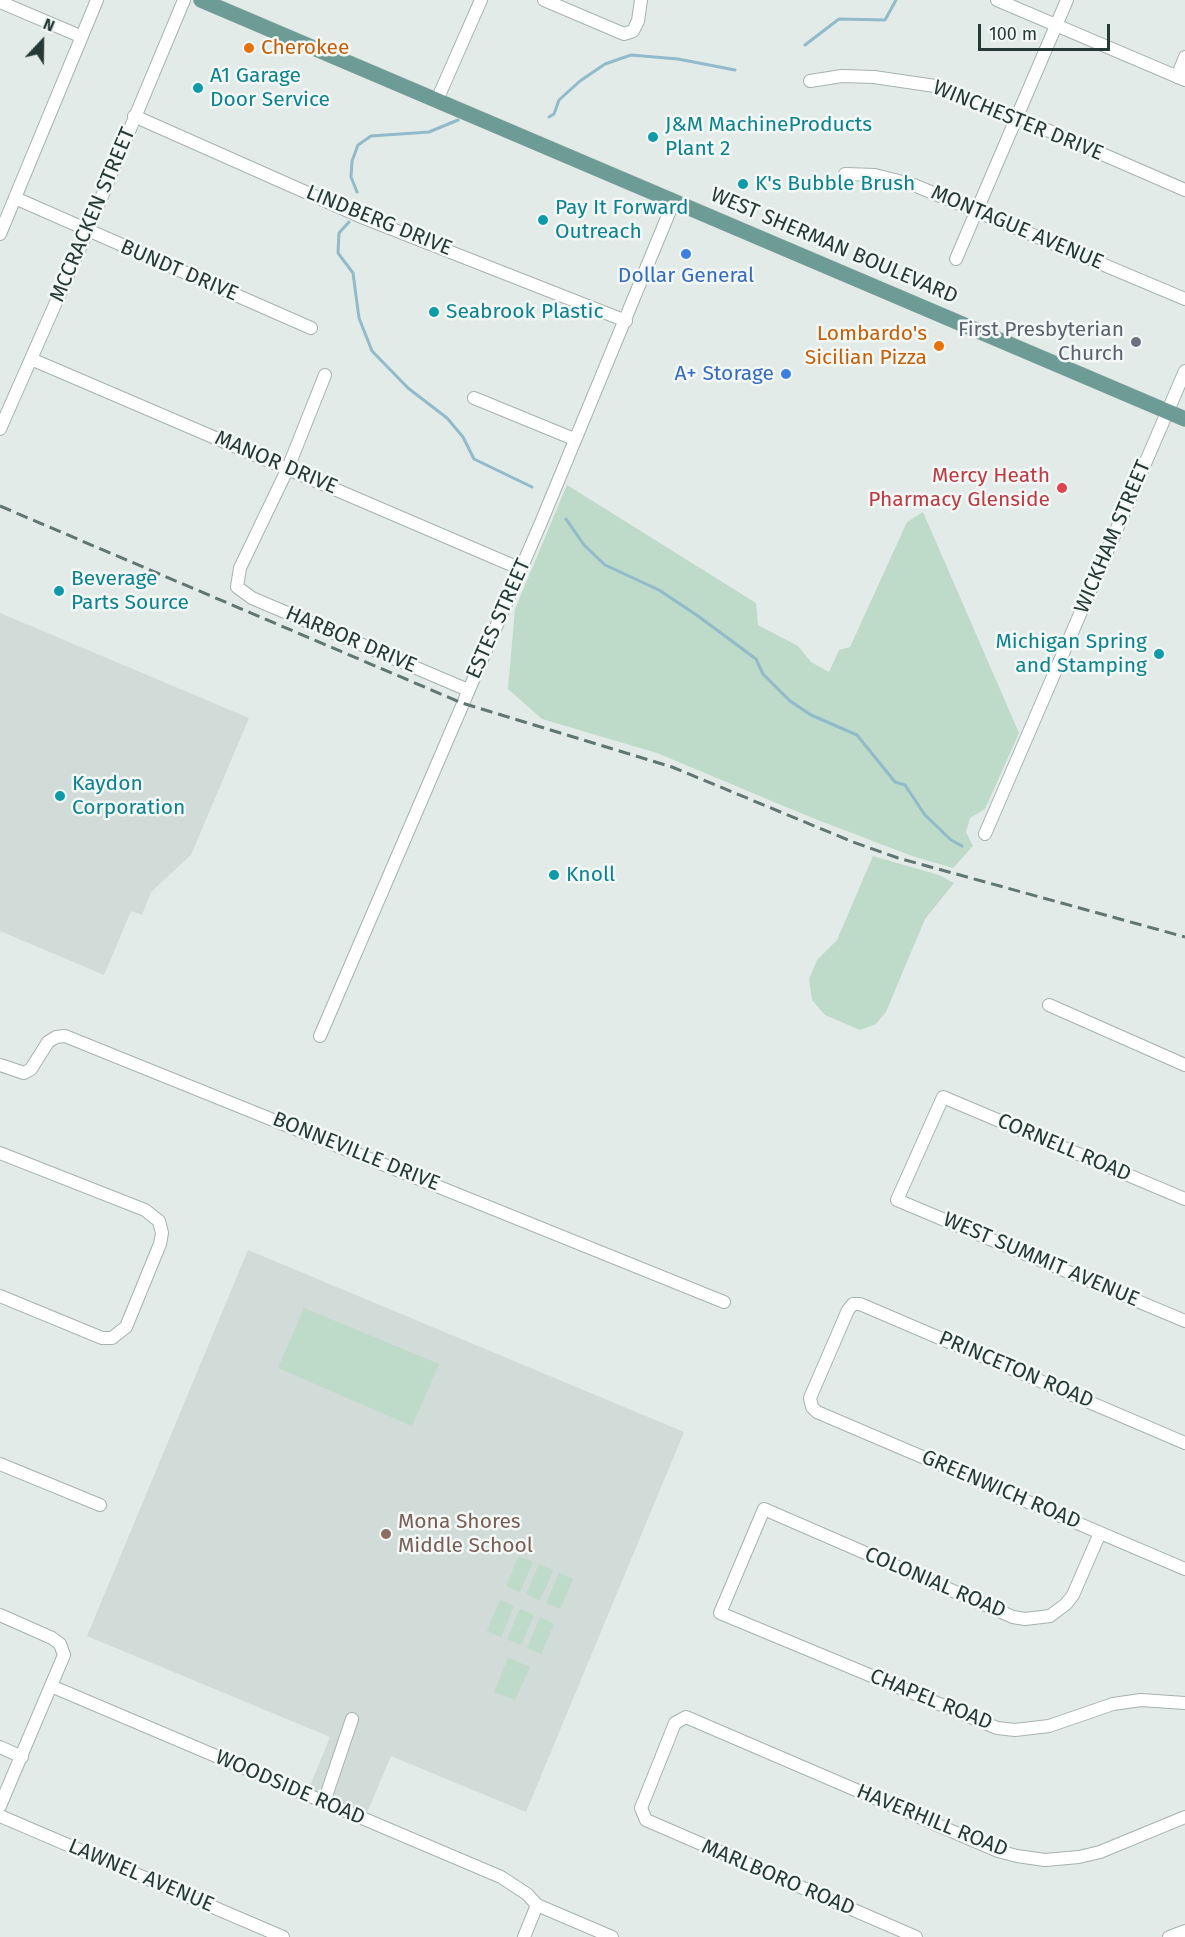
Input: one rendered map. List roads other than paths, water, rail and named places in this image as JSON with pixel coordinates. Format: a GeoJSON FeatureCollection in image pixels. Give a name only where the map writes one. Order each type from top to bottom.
{"type":"FeatureCollection","features":[{"type":"Feature","properties":{"kind":"main road","name":"WEST SHERMAN BOULEVARD"},"geometry":{"type":"LineString","coordinates":[[201,0],[1185,419]]}},
{"type":"Feature","properties":{"kind":"street"},"geometry":{"type":"LineString","coordinates":[[0,234],[97,0]]}},
{"type":"Feature","properties":{"kind":"street","name":"MCCRACKEN STREET"},"geometry":{"type":"LineString","coordinates":[[0,429],[87,232],[184,0]]}},
{"type":"Feature","properties":{"kind":"street"},"geometry":{"type":"LineString","coordinates":[[437,100],[481,0]]}},
{"type":"Feature","properties":{"kind":"street"},"geometry":{"type":"LineString","coordinates":[[544,0],[624,34],[633,31],[638,21],[641,0]]}},
{"type":"Feature","properties":{"kind":"street"},"geometry":{"type":"LineString","coordinates":[[997,0],[1181,78],[1185,57]]}},
{"type":"Feature","properties":{"kind":"street"},"geometry":{"type":"LineString","coordinates":[[956,259],[1067,0]]}},
{"type":"Feature","properties":{"kind":"street"},"geometry":{"type":"LineString","coordinates":[[0,2],[81,36]]}},
{"type":"Feature","properties":{"kind":"street","name":"WINCHESTER DRIVE"},"geometry":{"type":"LineString","coordinates":[[810,81],[842,76],[917,82],[953,92],[1017,117],[1185,190]]}},
{"type":"Feature","properties":{"kind":"street","name":"LINDBERG DRIVE"},"geometry":{"type":"LineString","coordinates":[[134,116],[364,218],[626,321]]}},
{"type":"Feature","properties":{"kind":"street","name":"MONTAGUE AVENUE"},"geometry":{"type":"LineString","coordinates":[[845,174],[875,175],[914,184],[1185,299]]}},
{"type":"Feature","properties":{"kind":"street","name":"BUNDT DRIVE"},"geometry":{"type":"LineString","coordinates":[[15,198],[87,232],[312,328]]}},
{"type":"Feature","properties":{"kind":"street","name":"ESTES STREET"},"geometry":{"type":"LineString","coordinates":[[320,1036],[521,569],[674,201]]}},
{"type":"Feature","properties":{"kind":"street","name":"MANOR DRIVE"},"geometry":{"type":"LineString","coordinates":[[31,359],[521,569]]}},
{"type":"Feature","properties":{"kind":"street","name":"WICKHAM STREET"},"geometry":{"type":"LineString","coordinates":[[985,834],[1185,371]]}},
{"type":"Feature","properties":{"kind":"street"},"geometry":{"type":"LineString","coordinates":[[288,468],[325,375]]}},
{"type":"Feature","properties":{"kind":"street"},"geometry":{"type":"LineString","coordinates":[[474,398],[574,439]]}},
{"type":"Feature","properties":{"kind":"street","name":"HARBOR DRIVE"},"geometry":{"type":"LineString","coordinates":[[288,468],[240,568],[237,587],[252,598],[468,690]]}},
{"type":"Feature","properties":{"kind":"street"},"geometry":{"type":"LineString","coordinates":[[1049,1005],[1185,1065]]}},
{"type":"Feature","properties":{"kind":"street","name":"BONNEVILLE DRIVE"},"geometry":{"type":"LineString","coordinates":[[0,1065],[24,1073],[31,1069],[48,1042],[56,1036],[65,1036],[724,1302]]}},
{"type":"Feature","properties":{"kind":"street","name":"CORNELL ROAD"},"geometry":{"type":"LineString","coordinates":[[897,1200],[943,1097],[1185,1199]]}},
{"type":"Feature","properties":{"kind":"street"},"geometry":{"type":"LineString","coordinates":[[0,1154],[145,1210],[161,1225],[160,1244],[126,1327],[112,1338],[102,1338],[0,1296]]}},
{"type":"Feature","properties":{"kind":"street","name":"WEST SUMMIT AVENUE"},"geometry":{"type":"LineString","coordinates":[[897,1200],[1185,1321]]}},
{"type":"Feature","properties":{"kind":"street","name":"PRINCETON ROAD"},"geometry":{"type":"LineString","coordinates":[[817,1412],[812,1407],[810,1398],[848,1310],[857,1304],[1185,1443]]}},
{"type":"Feature","properties":{"kind":"street","name":"GREENWICH ROAD"},"geometry":{"type":"LineString","coordinates":[[817,1412],[1185,1569]]}},
{"type":"Feature","properties":{"kind":"street"},"geometry":{"type":"LineString","coordinates":[[0,1464],[100,1505]]}},
{"type":"Feature","properties":{"kind":"street","name":"COLONIAL ROAD"},"geometry":{"type":"LineString","coordinates":[[720,1613],[764,1509],[1013,1617],[1025,1619],[1050,1616],[1066,1604],[1073,1595],[1100,1533]]}},
{"type":"Feature","properties":{"kind":"street","name":"CHAPEL ROAD"},"geometry":{"type":"LineString","coordinates":[[720,1613],[997,1728],[1015,1730],[1049,1726],[1113,1704],[1141,1700],[1185,1703]]}},
{"type":"Feature","properties":{"kind":"street"},"geometry":{"type":"LineString","coordinates":[[0,1615],[56,1641],[64,1654],[0,1806]]}},
{"type":"Feature","properties":{"kind":"street","name":"WOODSIDE ROAD"},"geometry":{"type":"LineString","coordinates":[[51,1686],[501,1877],[526,1894],[537,1905]]}},
{"type":"Feature","properties":{"kind":"street","name":"HAVERHILL ROAD"},"geometry":{"type":"LineString","coordinates":[[642,1816],[641,1808],[675,1723],[686,1717],[968,1838],[1017,1856],[1045,1860],[1079,1857],[1100,1852],[1185,1817]]}},
{"type":"Feature","properties":{"kind":"street"},"geometry":{"type":"LineString","coordinates":[[324,1802],[352,1719]]}},
{"type":"Feature","properties":{"kind":"street"},"geometry":{"type":"LineString","coordinates":[[0,1747],[22,1756]]}},
{"type":"Feature","properties":{"kind":"street","name":"LAWNEL AVENUE"},"geometry":{"type":"LineString","coordinates":[[0,1815],[282,1937]]}},
{"type":"Feature","properties":{"kind":"street","name":"MARLBORO ROAD"},"geometry":{"type":"LineString","coordinates":[[642,1816],[652,1824],[915,1937]]}},
{"type":"Feature","properties":{"kind":"street"},"geometry":{"type":"LineString","coordinates":[[524,1937],[537,1905],[612,1937]]}},
{"type":"Feature","properties":{"kind":"street"},"geometry":{"type":"LineString","coordinates":[[1169,1937],[1185,1930]]}},
{"type":"Feature","properties":{"kind":"waterway"},"geometry":{"type":"LineString","coordinates":[[805,45],[839,19],[885,20],[896,0]]}},
{"type":"Feature","properties":{"kind":"waterway"},"geometry":{"type":"LineString","coordinates":[[549,117],[554,114],[559,100],[580,81],[605,64],[631,55],[678,59],[735,70]]}},
{"type":"Feature","properties":{"kind":"waterway"},"geometry":{"type":"LineString","coordinates":[[357,192],[351,177],[352,161],[358,145],[371,136],[429,132],[458,120]]}},
{"type":"Feature","properties":{"kind":"waterway"},"geometry":{"type":"LineString","coordinates":[[349,222],[339,233],[338,253],[353,273],[359,318],[372,351],[408,388],[447,418],[463,437],[474,459],[532,487]]}},
{"type":"Feature","properties":{"kind":"waterway"},"geometry":{"type":"LineString","coordinates":[[566,519],[584,545],[605,565],[659,590],[698,616],[756,659],[763,674],[790,701],[811,715],[857,735],[895,782],[905,785],[925,815],[951,840],[962,846]]}},
{"type":"Feature","properties":{"kind":"railway"},"geometry":{"type":"LineString","coordinates":[[0,506],[462,703],[672,767],[853,842],[898,858],[1185,937]]}},
{"type":"Feature","properties":{"kind":"place","name":"Cherokee"},"geometry":{"type":"Point","coordinates":[249,48]}},
{"type":"Feature","properties":{"kind":"place","name":"A1 Garage Door Service"},"geometry":{"type":"Point","coordinates":[198,88]}},
{"type":"Feature","properties":{"kind":"place","name":"J&M MachineProducts Plant 2"},"geometry":{"type":"Point","coordinates":[653,137]}},
{"type":"Feature","properties":{"kind":"place","name":"K's Bubble Brush"},"geometry":{"type":"Point","coordinates":[743,184]}},
{"type":"Feature","properties":{"kind":"place","name":"Pay It Forward Outreach"},"geometry":{"type":"Point","coordinates":[543,220]}},
{"type":"Feature","properties":{"kind":"place","name":"Dollar General"},"geometry":{"type":"Point","coordinates":[686,254]}},
{"type":"Feature","properties":{"kind":"place","name":"Seabrook Plastic"},"geometry":{"type":"Point","coordinates":[434,312]}},
{"type":"Feature","properties":{"kind":"place","name":"First Presbyterian Church"},"geometry":{"type":"Point","coordinates":[1136,342]}},
{"type":"Feature","properties":{"kind":"place","name":"Lombardo's Sicilian Pizza"},"geometry":{"type":"Point","coordinates":[939,346]}},
{"type":"Feature","properties":{"kind":"place","name":"A+ Storage"},"geometry":{"type":"Point","coordinates":[786,374]}},
{"type":"Feature","properties":{"kind":"place","name":"Mercy Heath Pharmacy Glenside"},"geometry":{"type":"Point","coordinates":[1062,488]}},
{"type":"Feature","properties":{"kind":"place","name":"Beverage Parts Source"},"geometry":{"type":"Point","coordinates":[59,591]}},
{"type":"Feature","properties":{"kind":"place","name":"Michigan Spring and Stamping"},"geometry":{"type":"Point","coordinates":[1159,654]}},
{"type":"Feature","properties":{"kind":"place","name":"Kaydon Corporation"},"geometry":{"type":"Point","coordinates":[60,796]}},
{"type":"Feature","properties":{"kind":"place","name":"Knoll"},"geometry":{"type":"Point","coordinates":[554,875]}},
{"type":"Feature","properties":{"kind":"place","name":"Mona Shores Middle School"},"geometry":{"type":"Point","coordinates":[386,1534]}}]}
